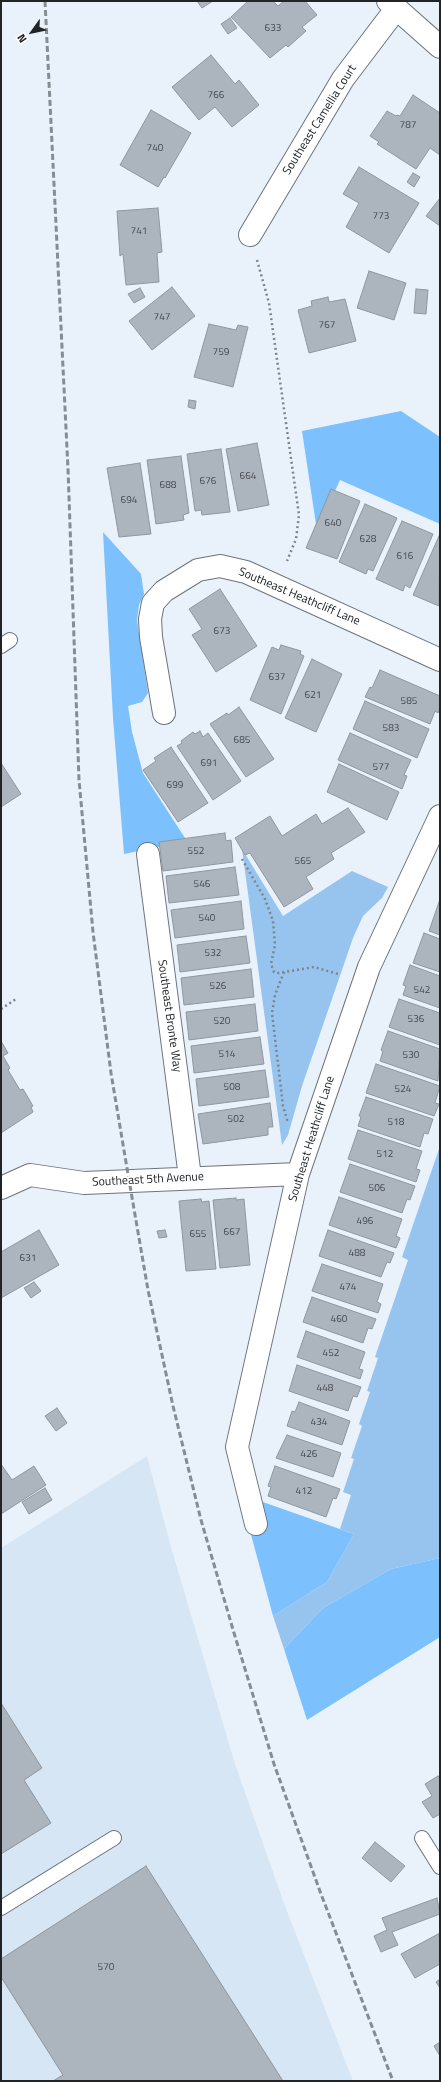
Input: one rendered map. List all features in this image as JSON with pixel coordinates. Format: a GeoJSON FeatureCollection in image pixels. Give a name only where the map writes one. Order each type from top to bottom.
{"type":"FeatureCollection","features":[{"type":"Feature","properties":{"kind":"street"},"geometry":{"type":"LineString","coordinates":[[392,5],[440,47]]}},
{"type":"Feature","properties":{"kind":"street","name":"Southeast Camellia Court"},"geometry":{"type":"LineString","coordinates":[[250,235],[343,79],[392,5]]}},
{"type":"Feature","properties":{"kind":"street","name":"Southeast Heathcliff Lane"},"geometry":{"type":"LineString","coordinates":[[164,713],[150,619],[153,603],[164,591],[198,570],[220,566],[246,572],[440,660]]}},
{"type":"Feature","properties":{"kind":"street","name":"Southeast Heathcliff Lane"},"geometry":{"type":"LineString","coordinates":[[256,1524],[237,1447],[298,1174],[375,953],[440,816]]}},
{"type":"Feature","properties":{"kind":"street","name":"Southeast Bronte Way"},"geometry":{"type":"LineString","coordinates":[[148,854],[190,1177]]}},
{"type":"Feature","properties":{"kind":"street","name":"Southeast 5th Avenue"},"geometry":{"type":"LineString","coordinates":[[1,1188],[30,1175],[84,1183],[190,1177],[298,1174]]}},
{"type":"Feature","properties":{"kind":"lane"},"geometry":{"type":"LineString","coordinates":[[1,1908],[114,1838]]}},
{"type":"Feature","properties":{"kind":"lane"},"geometry":{"type":"LineString","coordinates":[[422,1838],[440,1866]]}},
{"type":"Feature","properties":{"kind":"path"},"geometry":{"type":"LineString","coordinates":[[250,235],[269,304],[299,515],[296,539],[277,586]]}},
{"type":"Feature","properties":{"kind":"path"},"geometry":{"type":"LineString","coordinates":[[242,859],[264,899],[273,922],[275,945],[272,968],[274,972],[284,972],[314,967],[364,981]]}},
{"type":"Feature","properties":{"kind":"path"},"geometry":{"type":"LineString","coordinates":[[284,972],[275,995],[272,1013],[285,1120],[288,1124],[312,1133]]}},
{"type":"Feature","properties":{"kind":"path"},"geometry":{"type":"LineString","coordinates":[[1,1008],[16,999]]}},
{"type":"Feature","properties":{"kind":"shaded area"},"geometry":{"type":"Polygon","coordinates":[[[401,411],[440,437],[440,524],[340,480],[317,531],[302,431],[401,411]]]}},
{"type":"Feature","properties":{"kind":"shaded area"},"geometry":{"type":"Polygon","coordinates":[[[103,532],[141,574],[144,594],[139,605],[137,620],[148,693],[142,702],[128,706],[132,732],[143,773],[187,841],[124,854],[113,718],[103,532]]]}},
{"type":"Feature","properties":{"kind":"shaded area"},"geometry":{"type":"Polygon","coordinates":[[[242,849],[283,916],[352,871],[388,887],[382,898],[363,916],[353,938],[302,1086],[288,1135],[282,1145],[242,849]]]}},
{"type":"Feature","properties":{"kind":"shaded area"},"geometry":{"type":"Polygon","coordinates":[[[440,1146],[440,1558],[391,1569],[323,1608],[284,1649],[273,1616],[327,1582],[354,1534],[340,1529],[351,1495],[343,1492],[354,1459],[351,1458],[362,1426],[359,1424],[370,1392],[367,1391],[378,1358],[375,1357],[408,1260],[402,1257],[440,1146]]]}},
{"type":"Feature","properties":{"kind":"shaded area"},"geometry":{"type":"Polygon","coordinates":[[[147,1456],[171,1547],[235,1764],[285,1906],[353,2081],[1,2081],[1,1548],[147,1456]]]}},
{"type":"Feature","properties":{"kind":"shaded area"},"geometry":{"type":"Polygon","coordinates":[[[240,1494],[354,1534],[327,1582],[273,1616],[240,1494]]]}},
{"type":"Feature","properties":{"kind":"shaded area"},"geometry":{"type":"Polygon","coordinates":[[[440,1558],[440,1637],[307,1720],[284,1649],[323,1608],[391,1569],[440,1558]]]}},
{"type":"Feature","properties":{"kind":"building"},"geometry":{"type":"Polygon","coordinates":[[[197,1],[213,1],[202,8],[197,1]]]}},
{"type":"Feature","properties":{"kind":"building"},"geometry":{"type":"Polygon","coordinates":[[[248,1],[273,1],[278,6],[284,1],[305,1],[317,15],[302,27],[306,31],[288,47],[286,45],[270,58],[231,17],[248,1]]]}},
{"type":"Feature","properties":{"kind":"building"},"geometry":{"type":"Polygon","coordinates":[[[230,18],[237,28],[228,34],[221,24],[230,18]]]}},
{"type":"Feature","properties":{"kind":"building"},"geometry":{"type":"Polygon","coordinates":[[[211,55],[235,84],[239,80],[259,105],[232,127],[215,107],[199,120],[172,87],[211,55]]]}},
{"type":"Feature","properties":{"kind":"building"},"geometry":{"type":"Polygon","coordinates":[[[413,95],[440,113],[440,155],[430,148],[416,169],[377,144],[379,142],[370,136],[387,111],[396,116],[400,116],[413,95]]]}},
{"type":"Feature","properties":{"kind":"building"},"geometry":{"type":"Polygon","coordinates":[[[151,110],[191,133],[165,178],[164,177],[158,187],[120,165],[151,110]]]}},
{"type":"Feature","properties":{"kind":"building"},"geometry":{"type":"Polygon","coordinates":[[[359,167],[419,203],[389,253],[346,227],[359,203],[343,194],[359,167]]]}},
{"type":"Feature","properties":{"kind":"building"},"geometry":{"type":"Polygon","coordinates":[[[413,173],[420,177],[414,187],[407,182],[413,173]]]}},
{"type":"Feature","properties":{"kind":"building"},"geometry":{"type":"Polygon","coordinates":[[[440,198],[440,226],[426,216],[440,198]]]}},
{"type":"Feature","properties":{"kind":"building"},"geometry":{"type":"Polygon","coordinates":[[[158,208],[162,252],[157,253],[159,282],[126,285],[123,254],[120,256],[117,211],[158,208]]]}},
{"type":"Feature","properties":{"kind":"building"},"geometry":{"type":"Polygon","coordinates":[[[369,271],[406,283],[394,320],[357,308],[369,271]]]}},
{"type":"Feature","properties":{"kind":"building"},"geometry":{"type":"Polygon","coordinates":[[[172,287],[195,316],[152,350],[129,321],[172,287]]]}},
{"type":"Feature","properties":{"kind":"building"},"geometry":{"type":"Polygon","coordinates":[[[140,288],[145,297],[134,303],[128,294],[140,288]]]}},
{"type":"Feature","properties":{"kind":"building"},"geometry":{"type":"Polygon","coordinates":[[[416,289],[428,290],[426,314],[414,313],[416,289]]]}},
{"type":"Feature","properties":{"kind":"building"},"geometry":{"type":"Polygon","coordinates":[[[328,297],[329,302],[345,299],[356,341],[309,353],[298,310],[312,306],[311,301],[328,297]]]}},
{"type":"Feature","properties":{"kind":"building"},"geometry":{"type":"Polygon","coordinates":[[[209,324],[236,330],[238,325],[248,327],[233,387],[194,377],[209,324]]]}},
{"type":"Feature","properties":{"kind":"building"},"geometry":{"type":"Polygon","coordinates":[[[189,400],[196,401],[195,409],[188,407],[189,400]]]}},
{"type":"Feature","properties":{"kind":"building"},"geometry":{"type":"Polygon","coordinates":[[[257,443],[269,505],[238,511],[226,449],[257,443]]]}},
{"type":"Feature","properties":{"kind":"building"},"geometry":{"type":"Polygon","coordinates":[[[221,449],[230,512],[202,515],[201,510],[195,511],[187,454],[221,449]]]}},
{"type":"Feature","properties":{"kind":"building"},"geometry":{"type":"Polygon","coordinates":[[[181,456],[189,513],[183,515],[184,520],[156,524],[147,460],[181,456]]]}},
{"type":"Feature","properties":{"kind":"building"},"geometry":{"type":"Polygon","coordinates":[[[140,463],[151,534],[119,537],[107,468],[140,463]]]}},
{"type":"Feature","properties":{"kind":"building"},"geometry":{"type":"Polygon","coordinates":[[[331,489],[360,501],[337,559],[306,548],[331,489]]]}},
{"type":"Feature","properties":{"kind":"building"},"geometry":{"type":"Polygon","coordinates":[[[365,504],[397,518],[373,571],[368,569],[366,574],[339,562],[365,504]]]}},
{"type":"Feature","properties":{"kind":"building"},"geometry":{"type":"Polygon","coordinates":[[[402,521],[433,534],[410,588],[405,585],[403,591],[376,579],[402,521]]]}},
{"type":"Feature","properties":{"kind":"building"},"geometry":{"type":"Polygon","coordinates":[[[439,536],[440,537],[439,606],[413,595],[439,536]]]}},
{"type":"Feature","properties":{"kind":"building"},"geometry":{"type":"Polygon","coordinates":[[[220,589],[257,646],[216,672],[192,635],[202,629],[189,609],[220,589]]]}},
{"type":"Feature","properties":{"kind":"building"},"geometry":{"type":"Polygon","coordinates":[[[281,645],[301,651],[300,654],[304,656],[281,714],[250,700],[272,647],[279,650],[281,645]]]}},
{"type":"Feature","properties":{"kind":"building"},"geometry":{"type":"Polygon","coordinates":[[[312,659],[342,674],[316,732],[285,718],[312,659]]]}},
{"type":"Feature","properties":{"kind":"building"},"geometry":{"type":"Polygon","coordinates":[[[380,670],[440,696],[440,708],[438,713],[435,711],[430,724],[365,697],[370,687],[372,688],[380,670]]]}},
{"type":"Feature","properties":{"kind":"building"},"geometry":{"type":"Polygon","coordinates":[[[365,701],[429,729],[417,758],[353,729],[365,701]]]}},
{"type":"Feature","properties":{"kind":"building"},"geometry":{"type":"Polygon","coordinates":[[[239,707],[274,759],[246,777],[210,724],[227,713],[228,715],[239,707]]]}},
{"type":"Feature","properties":{"kind":"building"},"geometry":{"type":"Polygon","coordinates":[[[200,731],[203,737],[208,733],[241,781],[213,800],[177,746],[193,732],[195,734],[200,731]]]}},
{"type":"Feature","properties":{"kind":"building"},"geometry":{"type":"Polygon","coordinates":[[[350,733],[411,760],[404,775],[407,776],[402,789],[338,760],[350,733]]]}},
{"type":"Feature","properties":{"kind":"building"},"geometry":{"type":"Polygon","coordinates":[[[171,747],[208,803],[178,822],[143,770],[156,761],[154,758],[171,747]]]}},
{"type":"Feature","properties":{"kind":"building"},"geometry":{"type":"Polygon","coordinates":[[[1,763],[21,794],[1,807],[1,763]]]}},
{"type":"Feature","properties":{"kind":"building"},"geometry":{"type":"Polygon","coordinates":[[[339,764],[399,792],[387,820],[327,792],[339,764]]]}},
{"type":"Feature","properties":{"kind":"building"},"geometry":{"type":"Polygon","coordinates":[[[348,808],[365,832],[331,853],[334,859],[306,877],[313,889],[284,907],[250,853],[245,855],[235,838],[270,816],[282,836],[316,814],[322,824],[348,808]]]}},
{"type":"Feature","properties":{"kind":"building"},"geometry":{"type":"Polygon","coordinates":[[[225,833],[226,841],[231,840],[233,862],[163,871],[159,842],[225,833]]]}},
{"type":"Feature","properties":{"kind":"building"},"geometry":{"type":"Polygon","coordinates":[[[235,867],[239,895],[169,903],[166,876],[235,867]]]}},
{"type":"Feature","properties":{"kind":"building"},"geometry":{"type":"Polygon","coordinates":[[[241,901],[244,929],[175,938],[171,910],[241,901]]]}},
{"type":"Feature","properties":{"kind":"building"},"geometry":{"type":"Polygon","coordinates":[[[440,902],[440,935],[429,931],[440,902]]]}},
{"type":"Feature","properties":{"kind":"building"},"geometry":{"type":"Polygon","coordinates":[[[424,933],[440,939],[440,972],[413,963],[424,933]]]}},
{"type":"Feature","properties":{"kind":"building"},"geometry":{"type":"Polygon","coordinates":[[[246,936],[250,963],[180,972],[177,945],[246,936]]]}},
{"type":"Feature","properties":{"kind":"building"},"geometry":{"type":"Polygon","coordinates":[[[410,965],[440,976],[440,1008],[403,995],[406,986],[403,985],[410,965]]]}},
{"type":"Feature","properties":{"kind":"building"},"geometry":{"type":"Polygon","coordinates":[[[251,969],[254,997],[184,1005],[181,978],[251,969]]]}},
{"type":"Feature","properties":{"kind":"building"},"geometry":{"type":"Polygon","coordinates":[[[399,999],[440,1013],[440,1045],[389,1027],[399,999]]]}},
{"type":"Feature","properties":{"kind":"building"},"geometry":{"type":"Polygon","coordinates":[[[255,1004],[258,1031],[189,1040],[186,1012],[255,1004]]]}},
{"type":"Feature","properties":{"kind":"building"},"geometry":{"type":"Polygon","coordinates":[[[388,1031],[440,1049],[438,1081],[380,1061],[383,1051],[381,1050],[388,1031]]]}},
{"type":"Feature","properties":{"kind":"building"},"geometry":{"type":"Polygon","coordinates":[[[260,1037],[264,1064],[194,1073],[191,1046],[260,1037]]]}},
{"type":"Feature","properties":{"kind":"building"},"geometry":{"type":"Polygon","coordinates":[[[1,1041],[8,1053],[3,1056],[10,1068],[8,1070],[20,1090],[23,1089],[33,1106],[31,1107],[33,1112],[1,1133],[1,1041]]]}},
{"type":"Feature","properties":{"kind":"building"},"geometry":{"type":"Polygon","coordinates":[[[376,1064],[440,1086],[435,1103],[439,1104],[434,1116],[366,1093],[376,1064]]]}},
{"type":"Feature","properties":{"kind":"building"},"geometry":{"type":"Polygon","coordinates":[[[265,1070],[269,1097],[199,1106],[196,1079],[265,1070]]]}},
{"type":"Feature","properties":{"kind":"building"},"geometry":{"type":"Polygon","coordinates":[[[366,1097],[433,1119],[428,1134],[424,1133],[420,1147],[358,1126],[361,1117],[359,1116],[366,1097]]]}},
{"type":"Feature","properties":{"kind":"building"},"geometry":{"type":"Polygon","coordinates":[[[270,1103],[273,1127],[268,1127],[268,1135],[203,1144],[198,1114],[270,1103]]]}},
{"type":"Feature","properties":{"kind":"building"},"geometry":{"type":"Polygon","coordinates":[[[358,1130],[422,1151],[416,1169],[420,1170],[416,1182],[348,1159],[358,1130]]]}},
{"type":"Feature","properties":{"kind":"building"},"geometry":{"type":"Polygon","coordinates":[[[350,1164],[415,1186],[410,1200],[407,1199],[402,1213],[340,1192],[350,1164]]]}},
{"type":"Feature","properties":{"kind":"building"},"geometry":{"type":"Polygon","coordinates":[[[339,1197],[402,1219],[396,1236],[400,1238],[396,1248],[329,1225],[339,1197]]]}},
{"type":"Feature","properties":{"kind":"building"},"geometry":{"type":"Polygon","coordinates":[[[236,1198],[236,1200],[244,1199],[250,1265],[220,1268],[213,1200],[236,1198]]]}},
{"type":"Feature","properties":{"kind":"building"},"geometry":{"type":"Polygon","coordinates":[[[201,1199],[202,1202],[209,1201],[216,1269],[186,1271],[179,1201],[201,1199]]]}},
{"type":"Feature","properties":{"kind":"building"},"geometry":{"type":"Polygon","coordinates":[[[39,1230],[59,1265],[1,1298],[1,1252],[39,1230]]]}},
{"type":"Feature","properties":{"kind":"building"},"geometry":{"type":"Polygon","coordinates":[[[165,1230],[167,1237],[159,1238],[157,1231],[165,1230]]]}},
{"type":"Feature","properties":{"kind":"building"},"geometry":{"type":"Polygon","coordinates":[[[328,1230],[394,1253],[390,1263],[387,1262],[381,1277],[319,1256],[328,1230]]]}},
{"type":"Feature","properties":{"kind":"building"},"geometry":{"type":"Polygon","coordinates":[[[322,1264],[383,1284],[377,1302],[381,1304],[378,1313],[312,1291],[322,1264]]]}},
{"type":"Feature","properties":{"kind":"building"},"geometry":{"type":"Polygon","coordinates":[[[34,1282],[41,1291],[31,1298],[24,1288],[34,1282]]]}},
{"type":"Feature","properties":{"kind":"building"},"geometry":{"type":"Polygon","coordinates":[[[312,1297],[376,1319],[372,1329],[368,1328],[363,1343],[303,1322],[312,1297]]]}},
{"type":"Feature","properties":{"kind":"building"},"geometry":{"type":"Polygon","coordinates":[[[306,1331],[365,1352],[359,1369],[363,1370],[360,1379],[297,1357],[306,1331]]]}},
{"type":"Feature","properties":{"kind":"building"},"geometry":{"type":"Polygon","coordinates":[[[297,1365],[361,1387],[357,1397],[353,1396],[348,1411],[289,1391],[297,1365]]]}},
{"type":"Feature","properties":{"kind":"building"},"geometry":{"type":"Polygon","coordinates":[[[299,1402],[350,1421],[342,1445],[287,1426],[292,1411],[295,1412],[299,1402]]]}},
{"type":"Feature","properties":{"kind":"building"},"geometry":{"type":"Polygon","coordinates":[[[57,1408],[67,1423],[56,1431],[45,1416],[57,1408]]]}},
{"type":"Feature","properties":{"kind":"building"},"geometry":{"type":"Polygon","coordinates":[[[287,1435],[341,1453],[333,1477],[276,1458],[287,1435]]]}},
{"type":"Feature","properties":{"kind":"building"},"geometry":{"type":"Polygon","coordinates":[[[1,1464],[12,1480],[34,1466],[46,1485],[1,1514],[1,1464]]]}},
{"type":"Feature","properties":{"kind":"building"},"geometry":{"type":"Polygon","coordinates":[[[275,1466],[340,1489],[336,1499],[333,1498],[326,1517],[268,1496],[271,1487],[268,1486],[275,1466]]]}},
{"type":"Feature","properties":{"kind":"building"},"geometry":{"type":"Polygon","coordinates":[[[45,1488],[52,1500],[29,1514],[22,1502],[45,1488]]]}},
{"type":"Feature","properties":{"kind":"building"},"geometry":{"type":"Polygon","coordinates":[[[1,1703],[42,1768],[24,1780],[51,1823],[1,1854],[1,1703]]]}},
{"type":"Feature","properties":{"kind":"building"},"geometry":{"type":"Polygon","coordinates":[[[438,1776],[440,1778],[440,1814],[433,1818],[422,1802],[432,1796],[425,1784],[438,1776]]]}},
{"type":"Feature","properties":{"kind":"building"},"geometry":{"type":"Polygon","coordinates":[[[375,1842],[405,1866],[391,1882],[362,1858],[375,1842]]]}},
{"type":"Feature","properties":{"kind":"building"},"geometry":{"type":"Polygon","coordinates":[[[146,1866],[283,2081],[53,2081],[63,2075],[1,1977],[1,1959],[146,1866]]]}},
{"type":"Feature","properties":{"kind":"building"},"geometry":{"type":"Polygon","coordinates":[[[437,1898],[440,1914],[392,1932],[398,1945],[381,1952],[374,1936],[387,1930],[382,1918],[437,1898]]]}},
{"type":"Feature","properties":{"kind":"building"},"geometry":{"type":"Polygon","coordinates":[[[440,1933],[440,1964],[415,1978],[401,1954],[440,1933]]]}},
{"type":"Feature","properties":{"kind":"building"},"geometry":{"type":"Polygon","coordinates":[[[440,1979],[440,1988],[436,1982],[440,1979]]]}},
{"type":"Feature","properties":{"kind":"building"},"geometry":{"type":"Polygon","coordinates":[[[440,2042],[440,2056],[434,2046],[440,2042]]]}},
{"type":"Feature","properties":{"kind":"railway"},"geometry":{"type":"LineString","coordinates":[[45,1],[68,469],[79,780],[93,932],[111,1073],[148,1290],[173,1406],[201,1520],[274,1764],[321,1894],[393,2081]]}}]}
